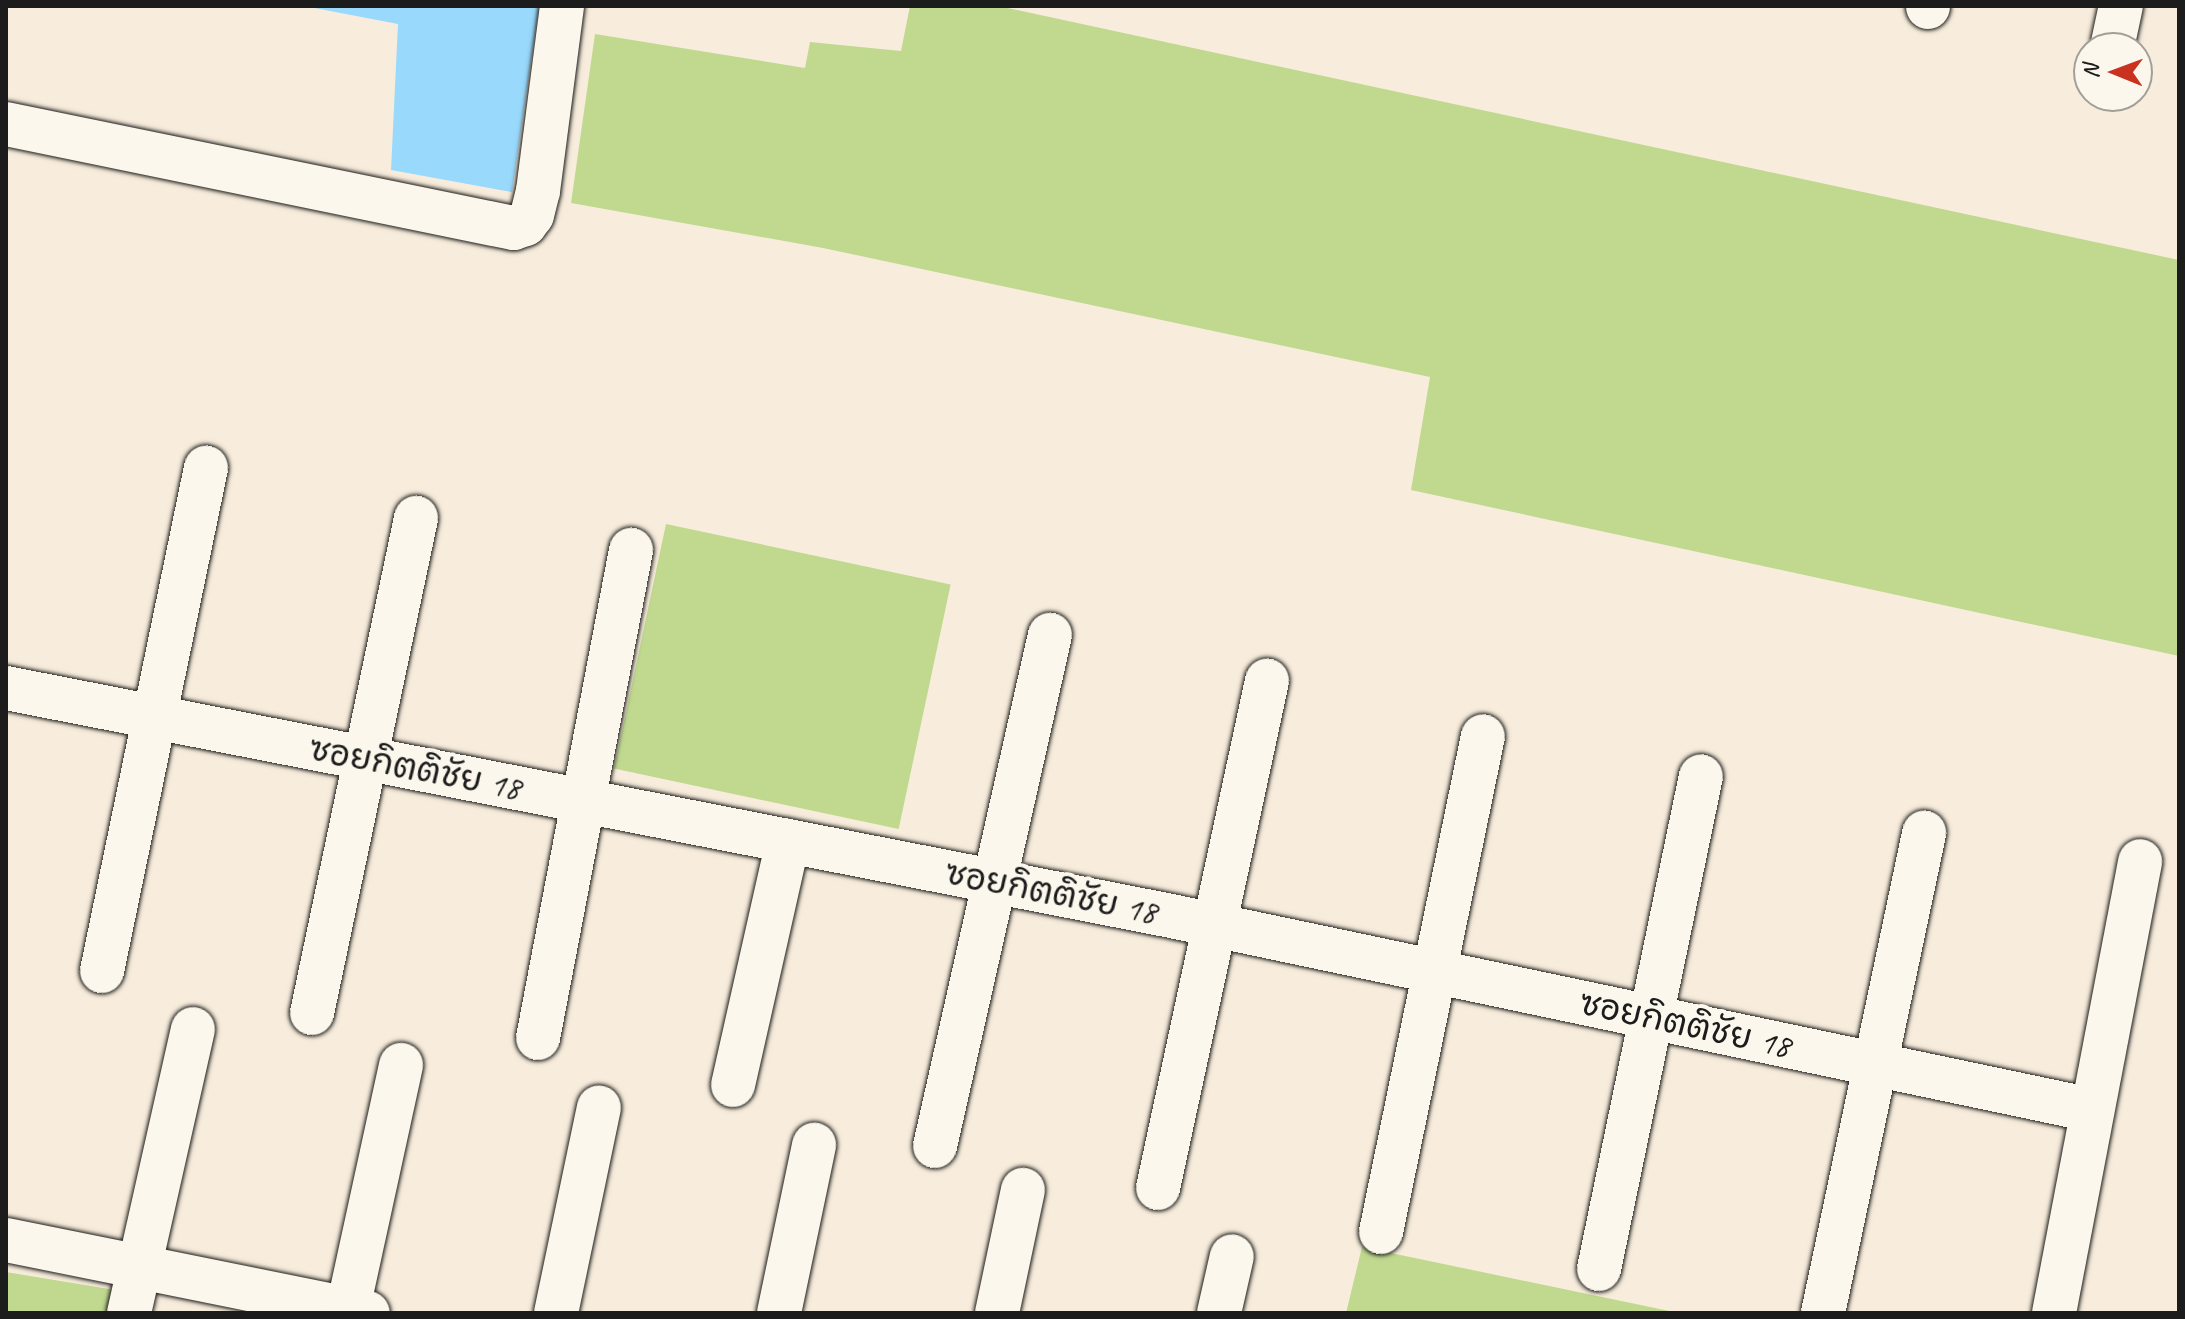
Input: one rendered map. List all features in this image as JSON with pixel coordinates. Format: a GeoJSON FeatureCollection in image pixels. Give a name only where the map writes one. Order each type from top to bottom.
{"type":"FeatureCollection","features":[{"type":"Feature","properties":{"kind":"street"},"geometry":{"type":"LineString","coordinates":[[6,124],[513,228],[525,224],[532,215],[538,191],[562,6]]}},
{"type":"Feature","properties":{"kind":"street"},"geometry":{"type":"LineString","coordinates":[[102,971],[206,468]]}},
{"type":"Feature","properties":{"kind":"street"},"geometry":{"type":"LineString","coordinates":[[312,1013],[416,518]]}},
{"type":"Feature","properties":{"kind":"street"},"geometry":{"type":"LineString","coordinates":[[538,1038],[631,550]]}},
{"type":"Feature","properties":{"kind":"street"},"geometry":{"type":"LineString","coordinates":[[935,1146],[1050,635]]}},
{"type":"Feature","properties":{"kind":"street"},"geometry":{"type":"LineString","coordinates":[[1158,1188],[1267,681]]}},
{"type":"Feature","properties":{"kind":"street","name":"ซอยกิตติชัย 18"},"geometry":{"type":"LineString","coordinates":[[6,688],[1215,925],[2092,1110]]}},
{"type":"Feature","properties":{"kind":"street"},"geometry":{"type":"LineString","coordinates":[[1381,1232],[1483,736]]}},
{"type":"Feature","properties":{"kind":"street"},"geometry":{"type":"LineString","coordinates":[[1599,1269],[1701,776]]}},
{"type":"Feature","properties":{"kind":"street"},"geometry":{"type":"LineString","coordinates":[[1823,1313],[1924,832]]}},
{"type":"Feature","properties":{"kind":"street"},"geometry":{"type":"LineString","coordinates":[[733,1085],[788,841]]}},
{"type":"Feature","properties":{"kind":"street"},"geometry":{"type":"LineString","coordinates":[[2054,1313],[2140,861]]}},
{"type":"Feature","properties":{"kind":"street"},"geometry":{"type":"LineString","coordinates":[[129,1313],[193,1029]]}},
{"type":"Feature","properties":{"kind":"street"},"geometry":{"type":"LineString","coordinates":[[6,1240],[354,1312],[401,1065]]}},
{"type":"Feature","properties":{"kind":"street"},"geometry":{"type":"LineString","coordinates":[[556,1313],[599,1107]]}},
{"type":"Feature","properties":{"kind":"street"},"geometry":{"type":"LineString","coordinates":[[779,1313],[814,1145]]}},
{"type":"Feature","properties":{"kind":"street"},"geometry":{"type":"LineString","coordinates":[[997,1313],[1023,1190]]}},
{"type":"Feature","properties":{"kind":"street"},"geometry":{"type":"LineString","coordinates":[[1219,1313],[1232,1256]]}},
{"type":"Feature","properties":{"kind":"green space"},"geometry":{"type":"Polygon","coordinates":[[[910,6],[998,6],[2179,260],[2179,656],[1411,490],[1430,377],[823,248],[571,203],[595,34],[805,68],[810,42],[901,51],[910,6]]]}},
{"type":"Feature","properties":{"kind":"green space"},"geometry":{"type":"Polygon","coordinates":[[[666,524],[951,585],[899,829],[614,769],[666,524]]]}},
{"type":"Feature","properties":{"kind":"green space"},"geometry":{"type":"Polygon","coordinates":[[[1362,1247],[1679,1313],[1346,1313],[1362,1247]]]}},
{"type":"Feature","properties":{"kind":"green space"},"geometry":{"type":"Polygon","coordinates":[[[6,1272],[121,1291],[116,1313],[6,1313],[6,1272]]]}},
{"type":"Feature","properties":{"kind":"water"},"geometry":{"type":"Polygon","coordinates":[[[304,6],[539,6],[512,192],[391,170],[398,24],[304,6]]]}}]}
